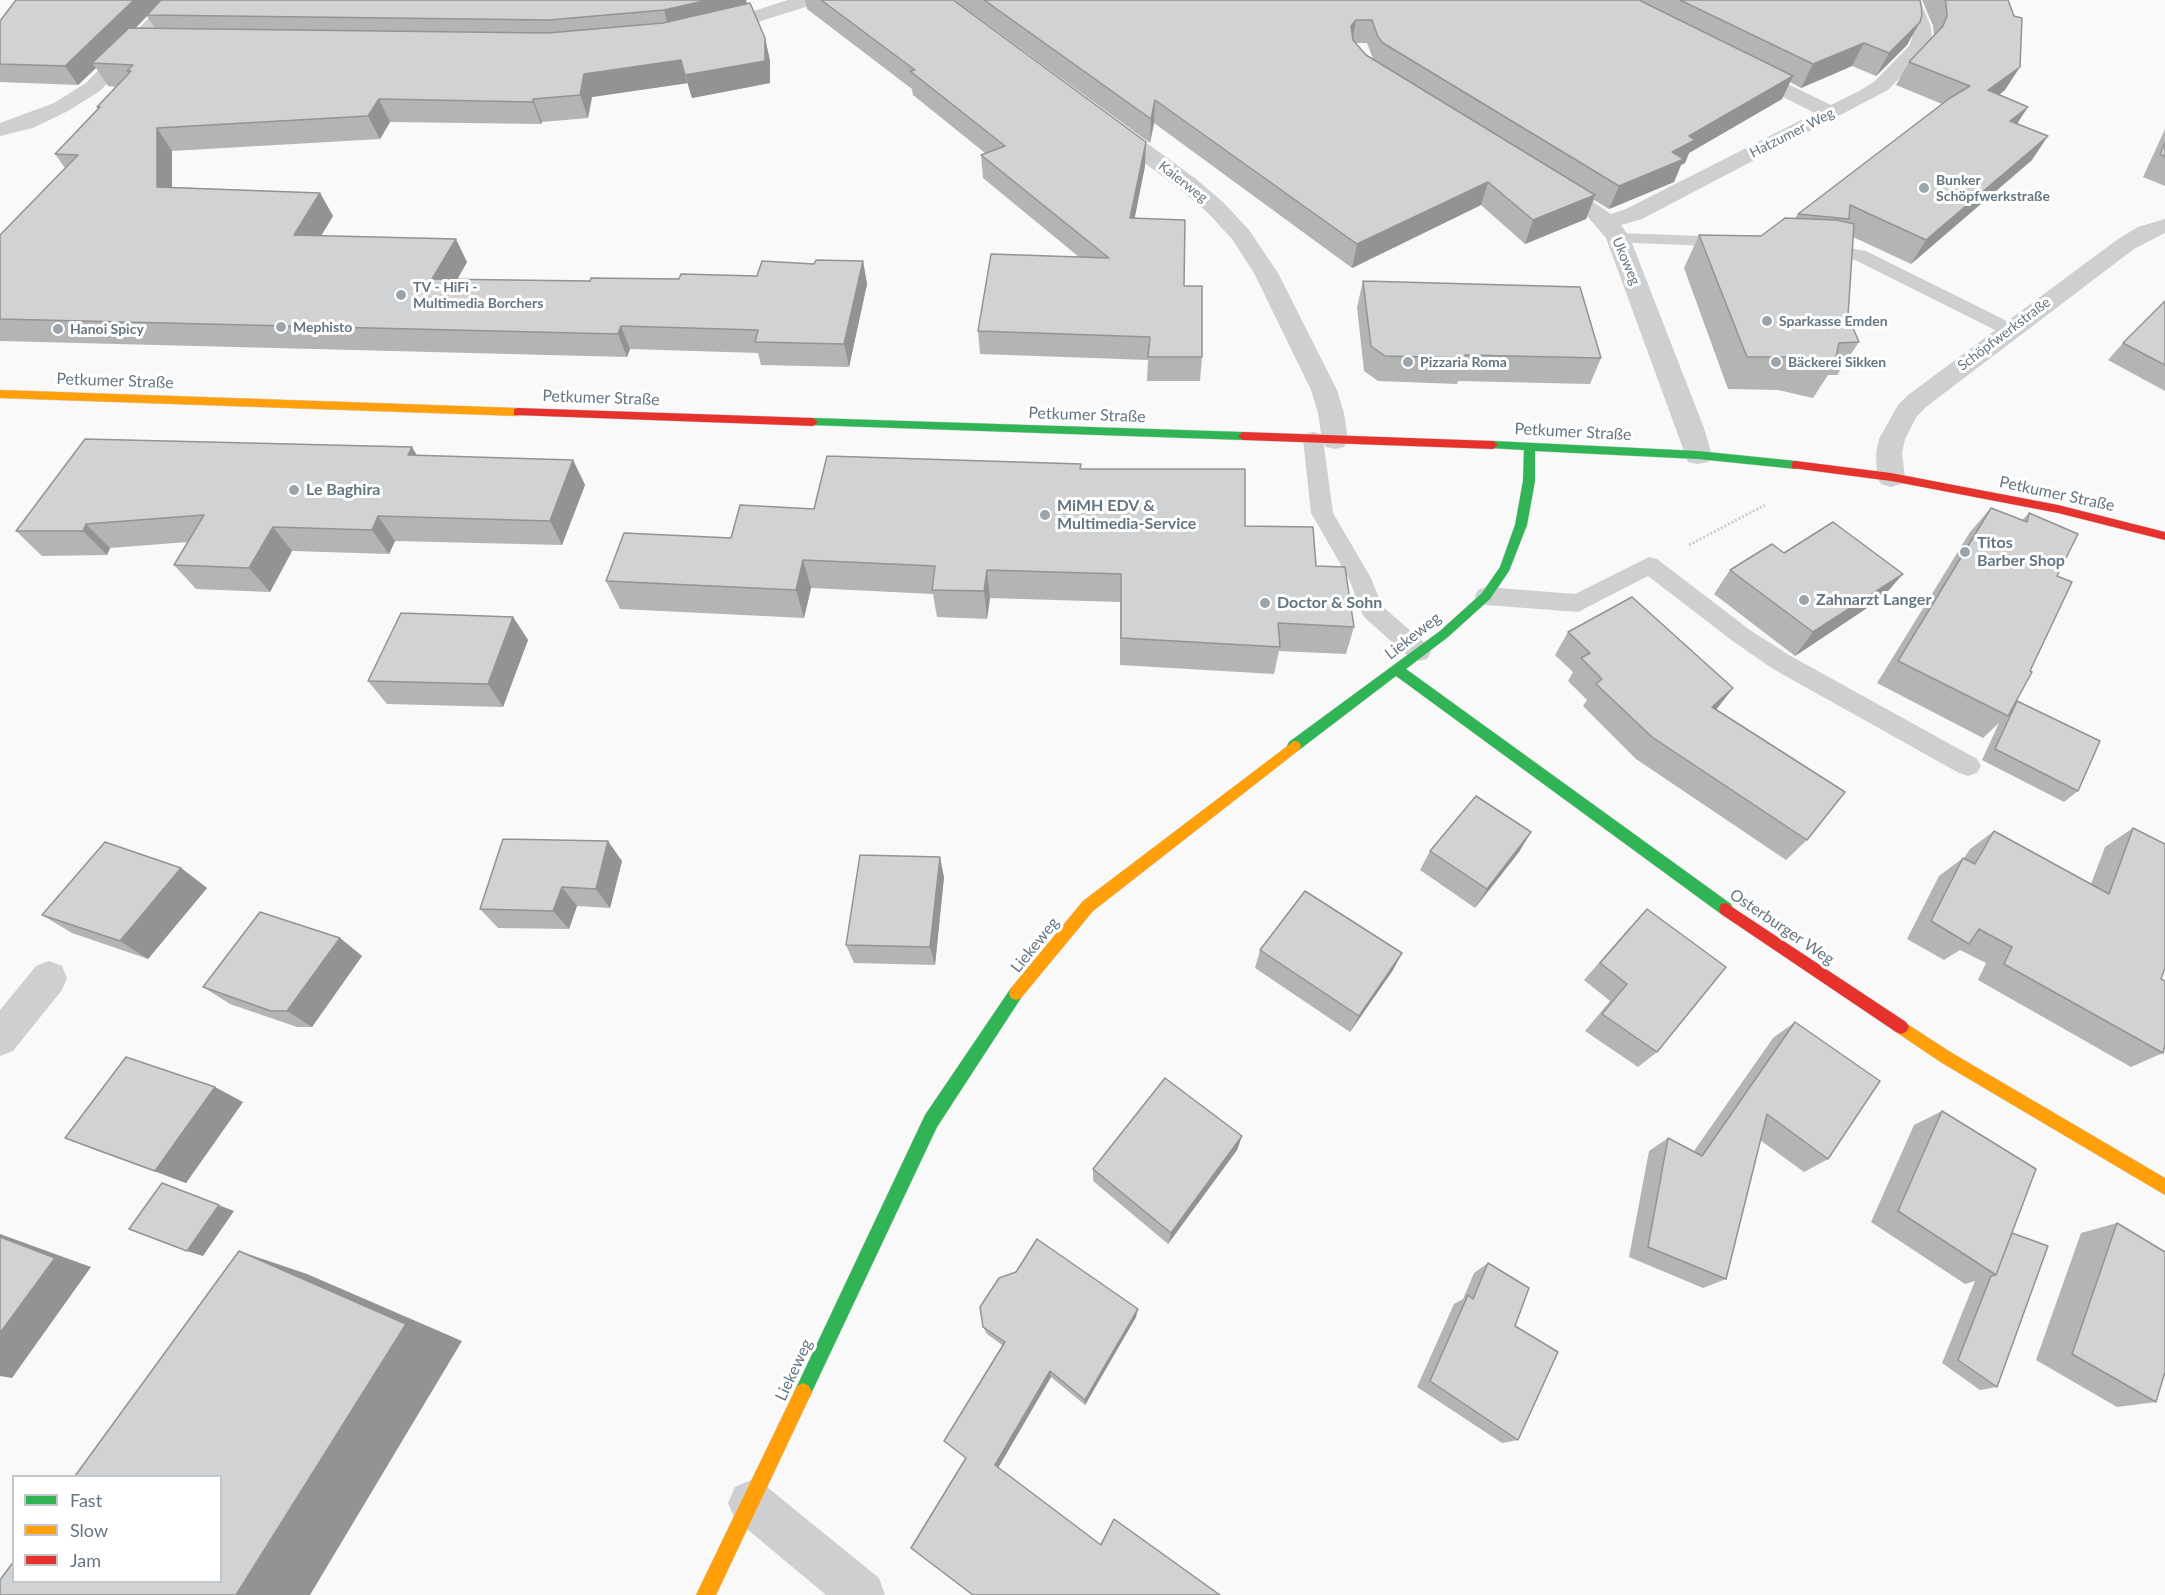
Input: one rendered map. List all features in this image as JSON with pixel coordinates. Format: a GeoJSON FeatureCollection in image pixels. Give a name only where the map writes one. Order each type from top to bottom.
{"type":"FeatureCollection","features":[{"type":"Feature","properties":{"kind":"main road","name":"Petkumer Straße"},"geometry":{"type":"LineString","coordinates":[[0,394],[1530,446],[1698,455],[1891,477],[2058,509],[2165,536]]}},
{"type":"Feature","properties":{"kind":"main road","name":"Liekeweg"},"geometry":{"type":"LineString","coordinates":[[706,1595],[931,1121],[1008,1004],[1088,906],[1243,784],[1444,634],[1486,596],[1505,568],[1521,525],[1529,481],[1530,446]]}},
{"type":"Feature","properties":{"kind":"main road","name":"Osterburger Weg"},"geometry":{"type":"LineString","coordinates":[[1397,669],[1748,925],[1947,1058],[2165,1187]]}},
{"type":"Feature","properties":{"kind":"street"},"geometry":{"type":"LineString","coordinates":[[0,130],[25,123],[61,107],[93,87],[177,0]]}},
{"type":"Feature","properties":{"kind":"street"},"geometry":{"type":"LineString","coordinates":[[694,30],[745,20],[808,0]]}},
{"type":"Feature","properties":{"kind":"street","name":"Hatzumer Weg"},"geometry":{"type":"LineString","coordinates":[[1613,230],[1635,214],[1881,86],[1918,48],[1922,38],[1921,27],[1910,0]]}},
{"type":"Feature","properties":{"kind":"street"},"geometry":{"type":"LineString","coordinates":[[138,42],[162,42]]}},
{"type":"Feature","properties":{"kind":"street"},"geometry":{"type":"LineString","coordinates":[[1728,62],[1831,113]]}},
{"type":"Feature","properties":{"kind":"street","name":"Kaierweg"},"geometry":{"type":"LineString","coordinates":[[1091,113],[1188,184],[1216,208],[1240,235],[1266,273],[1324,390],[1331,412],[1324,440]]}},
{"type":"Feature","properties":{"kind":"street","name":"Ukoweg"},"geometry":{"type":"LineString","coordinates":[[1534,173],[1595,211],[1613,230],[1691,428],[1698,455]]}},
{"type":"Feature","properties":{"kind":"street","name":"Schöpfwerkstraße"},"geometry":{"type":"LineString","coordinates":[[1891,477],[1889,453],[1892,439],[1907,411],[1928,390],[2135,238],[2165,226]]}},
{"type":"Feature","properties":{"kind":"street"},"geometry":{"type":"LineString","coordinates":[[0,1038],[49,978]]}},
{"type":"Feature","properties":{"kind":"street"},"geometry":{"type":"LineString","coordinates":[[751,1503],[862,1595]]}},
{"type":"Feature","properties":{"kind":"lane"},"geometry":{"type":"LineString","coordinates":[[1613,230],[1749,242]]}},
{"type":"Feature","properties":{"kind":"lane"},"geometry":{"type":"LineString","coordinates":[[1795,245],[1818,246],[1860,255],[2010,330]]}},
{"type":"Feature","properties":{"kind":"lane"},"geometry":{"type":"LineString","coordinates":[[1324,440],[1322,513],[1360,578],[1372,611],[1419,652]]}},
{"type":"Feature","properties":{"kind":"lane"},"geometry":{"type":"LineString","coordinates":[[1486,596],[1578,603],[1649,565],[1742,636],[1781,662],[1968,766]]}},
{"type":"Feature","properties":{"kind":"path"},"geometry":{"type":"LineString","coordinates":[[1649,565],[1785,495],[1783,463]]}},
{"type":"Feature","properties":{"kind":"building"},"geometry":{"type":"Polygon","coordinates":[[[16,0],[134,0],[65,66],[0,64],[0,21],[16,0]]]}},
{"type":"Feature","properties":{"kind":"building"},"geometry":{"type":"Polygon","coordinates":[[[161,0],[708,0],[664,10],[549,20],[147,15],[161,0]]]}},
{"type":"Feature","properties":{"kind":"building"},"geometry":{"type":"Polygon","coordinates":[[[821,0],[953,0],[1146,142],[1130,218],[1185,220],[1184,286],[1202,286],[1202,357],[1148,357],[1150,337],[978,331],[991,254],[1109,258],[981,155],[1005,146],[910,71],[915,70],[821,0]]]}},
{"type":"Feature","properties":{"kind":"building"},"geometry":{"type":"Polygon","coordinates":[[[984,0],[1639,0],[1793,76],[1689,136],[1695,140],[1672,152],[1684,159],[1619,186],[1383,43],[1378,37],[1372,20],[1356,20],[1351,26],[1353,40],[1366,55],[1595,195],[1533,220],[1488,182],[1357,244],[1155,100],[1151,119],[984,0]]]}},
{"type":"Feature","properties":{"kind":"building"},"geometry":{"type":"Polygon","coordinates":[[[1680,0],[1920,0],[1922,15],[1920,22],[1889,53],[1864,43],[1813,64],[1680,0]]]}},
{"type":"Feature","properties":{"kind":"building"},"geometry":{"type":"Polygon","coordinates":[[[1945,0],[2008,0],[2014,16],[2022,18],[2020,67],[1988,90],[2028,107],[2010,121],[2048,136],[1926,240],[1850,205],[1849,219],[1798,214],[1950,98],[1970,86],[1909,62],[1943,26],[1947,16],[1945,0]]]}},
{"type":"Feature","properties":{"kind":"building"},"geometry":{"type":"Polygon","coordinates":[[[750,3],[765,38],[765,61],[685,75],[681,60],[584,74],[580,95],[533,99],[533,102],[379,99],[368,116],[157,128],[157,187],[320,193],[294,235],[456,239],[432,279],[590,281],[591,278],[679,279],[681,274],[757,276],[762,261],[814,264],[816,260],[863,261],[844,344],[755,342],[758,330],[621,326],[618,334],[0,319],[0,235],[78,155],[55,154],[131,71],[127,71],[133,65],[92,63],[129,28],[548,33],[663,23],[750,3]]]}},
{"type":"Feature","properties":{"kind":"building"},"geometry":{"type":"Polygon","coordinates":[[[2165,143],[2165,157],[2160,154],[2165,143]]]}},
{"type":"Feature","properties":{"kind":"building"},"geometry":{"type":"Polygon","coordinates":[[[1785,218],[1837,220],[1854,224],[1848,316],[1859,342],[1839,343],[1834,366],[1798,357],[1747,357],[1699,235],[1761,236],[1785,218]]]}},
{"type":"Feature","properties":{"kind":"building"},"geometry":{"type":"Polygon","coordinates":[[[1363,281],[1580,287],[1601,358],[1385,356],[1371,346],[1363,281]]]}},
{"type":"Feature","properties":{"kind":"building"},"geometry":{"type":"Polygon","coordinates":[[[2165,301],[2165,365],[2123,343],[2165,301]]]}},
{"type":"Feature","properties":{"kind":"building"},"geometry":{"type":"Polygon","coordinates":[[[85,439],[412,447],[408,455],[573,460],[550,521],[378,516],[372,530],[273,527],[249,568],[174,565],[204,515],[86,524],[83,531],[16,531],[85,439]]]}},
{"type":"Feature","properties":{"kind":"building"},"geometry":{"type":"Polygon","coordinates":[[[827,456],[1081,464],[1080,469],[1245,469],[1245,526],[1313,527],[1316,566],[1345,567],[1354,627],[1278,623],[1280,647],[1121,638],[1121,574],[987,570],[984,591],[932,590],[935,566],[803,560],[796,590],[606,581],[624,533],[731,538],[740,505],[814,509],[827,456]]]}},
{"type":"Feature","properties":{"kind":"building"},"geometry":{"type":"Polygon","coordinates":[[[1991,508],[2027,522],[2029,513],[2078,534],[2057,576],[2072,582],[2030,671],[2032,672],[2008,716],[1898,661],[1991,508]]]}},
{"type":"Feature","properties":{"kind":"building"},"geometry":{"type":"Polygon","coordinates":[[[1833,522],[1903,574],[1813,632],[1730,570],[1772,544],[1784,553],[1833,522]]]}},
{"type":"Feature","properties":{"kind":"building"},"geometry":{"type":"Polygon","coordinates":[[[1632,597],[1733,688],[1712,707],[1845,792],[1807,840],[1652,737],[1596,684],[1602,679],[1581,658],[1590,653],[1568,632],[1632,597]]]}},
{"type":"Feature","properties":{"kind":"building"},"geometry":{"type":"Polygon","coordinates":[[[401,613],[513,617],[488,684],[368,681],[401,613]]]}},
{"type":"Feature","properties":{"kind":"building"},"geometry":{"type":"Polygon","coordinates":[[[2017,701],[2100,741],[2078,791],[1995,749],[2017,701]]]}},
{"type":"Feature","properties":{"kind":"building"},"geometry":{"type":"Polygon","coordinates":[[[1476,796],[1531,832],[1487,889],[1430,851],[1476,796]]]}},
{"type":"Feature","properties":{"kind":"building"},"geometry":{"type":"Polygon","coordinates":[[[2133,828],[2165,844],[2165,968],[2161,979],[2165,981],[2163,1053],[2004,964],[2012,947],[1979,929],[1969,944],[1931,921],[1963,858],[1975,864],[1994,831],[2109,894],[2133,828]]]}},
{"type":"Feature","properties":{"kind":"building"},"geometry":{"type":"Polygon","coordinates":[[[503,839],[608,841],[596,889],[562,887],[553,911],[480,909],[503,839]]]}},
{"type":"Feature","properties":{"kind":"building"},"geometry":{"type":"Polygon","coordinates":[[[105,842],[181,868],[120,941],[42,915],[105,842]]]}},
{"type":"Feature","properties":{"kind":"building"},"geometry":{"type":"Polygon","coordinates":[[[860,855],[940,857],[930,947],[846,945],[860,855]]]}},
{"type":"Feature","properties":{"kind":"building"},"geometry":{"type":"Polygon","coordinates":[[[1305,891],[1402,953],[1359,1016],[1260,950],[1305,891]]]}},
{"type":"Feature","properties":{"kind":"building"},"geometry":{"type":"Polygon","coordinates":[[[1647,909],[1726,967],[1657,1052],[1602,1014],[1627,984],[1600,963],[1647,909]]]}},
{"type":"Feature","properties":{"kind":"building"},"geometry":{"type":"Polygon","coordinates":[[[260,912],[340,938],[287,1011],[271,1011],[203,987],[260,912]]]}},
{"type":"Feature","properties":{"kind":"building"},"geometry":{"type":"Polygon","coordinates":[[[1795,1022],[1880,1081],[1828,1159],[1767,1114],[1726,1279],[1648,1247],[1668,1138],[1702,1156],[1795,1022]]]}},
{"type":"Feature","properties":{"kind":"building"},"geometry":{"type":"Polygon","coordinates":[[[126,1057],[215,1087],[155,1171],[65,1138],[126,1057]]]}},
{"type":"Feature","properties":{"kind":"building"},"geometry":{"type":"Polygon","coordinates":[[[1165,1078],[1242,1136],[1171,1233],[1093,1169],[1165,1078]]]}},
{"type":"Feature","properties":{"kind":"building"},"geometry":{"type":"Polygon","coordinates":[[[1942,1111],[2036,1169],[1996,1275],[1898,1211],[1942,1111]]]}},
{"type":"Feature","properties":{"kind":"building"},"geometry":{"type":"Polygon","coordinates":[[[162,1183],[219,1205],[187,1251],[129,1229],[162,1183]]]}},
{"type":"Feature","properties":{"kind":"building"},"geometry":{"type":"Polygon","coordinates":[[[2117,1223],[2165,1252],[2165,1372],[2156,1402],[2072,1354],[2117,1223]]]}},
{"type":"Feature","properties":{"kind":"building"},"geometry":{"type":"Polygon","coordinates":[[[2012,1233],[2048,1246],[1997,1387],[1958,1360],[1991,1276],[1996,1275],[2012,1233]]]}},
{"type":"Feature","properties":{"kind":"building"},"geometry":{"type":"Polygon","coordinates":[[[0,1237],[55,1258],[0,1333],[0,1237]]]}},
{"type":"Feature","properties":{"kind":"building"},"geometry":{"type":"Polygon","coordinates":[[[1037,1239],[1138,1309],[1085,1400],[1050,1371],[995,1465],[1101,1545],[1114,1519],[1220,1595],[973,1595],[911,1548],[966,1458],[944,1441],[1005,1342],[983,1327],[980,1307],[999,1278],[1016,1272],[1037,1239]]]}},
{"type":"Feature","properties":{"kind":"building"},"geometry":{"type":"Polygon","coordinates":[[[239,1251],[406,1324],[236,1595],[0,1595],[0,1580],[12,1564],[12,1583],[222,1583],[222,1475],[76,1475],[239,1251]]]}},
{"type":"Feature","properties":{"kind":"building"},"geometry":{"type":"Polygon","coordinates":[[[1488,1263],[1529,1288],[1515,1326],[1558,1352],[1518,1440],[1430,1381],[1468,1295],[1473,1299],[1488,1263]]]}},
{"type":"Feature","properties":{"kind":"traffic: fast"},"geometry":{"type":"LineString","coordinates":[[813,422],[1243,436]]}},
{"type":"Feature","properties":{"kind":"traffic: fast"},"geometry":{"type":"LineString","coordinates":[[1493,445],[1698,455],[1796,465]]}},
{"type":"Feature","properties":{"kind":"traffic: fast"},"geometry":{"type":"LineString","coordinates":[[1294,746],[1444,634],[1486,596],[1505,568],[1521,525],[1529,481],[1530,446]]}},
{"type":"Feature","properties":{"kind":"traffic: fast"},"geometry":{"type":"LineString","coordinates":[[1397,670],[1726,909]]}},
{"type":"Feature","properties":{"kind":"traffic: fast"},"geometry":{"type":"LineString","coordinates":[[803,1392],[931,1121],[1016,993]]}},
{"type":"Feature","properties":{"kind":"traffic: slow"},"geometry":{"type":"LineString","coordinates":[[0,394],[518,412]]}},
{"type":"Feature","properties":{"kind":"traffic: slow"},"geometry":{"type":"LineString","coordinates":[[1016,993],[1088,906],[1294,746]]}},
{"type":"Feature","properties":{"kind":"traffic: slow"},"geometry":{"type":"LineString","coordinates":[[1901,1027],[1947,1058],[2165,1187]]}},
{"type":"Feature","properties":{"kind":"traffic: slow"},"geometry":{"type":"LineString","coordinates":[[706,1595],[803,1392]]}},
{"type":"Feature","properties":{"kind":"traffic: jam"},"geometry":{"type":"LineString","coordinates":[[518,412],[813,422]]}},
{"type":"Feature","properties":{"kind":"traffic: jam"},"geometry":{"type":"LineString","coordinates":[[1243,436],[1493,445]]}},
{"type":"Feature","properties":{"kind":"traffic: jam"},"geometry":{"type":"LineString","coordinates":[[1796,465],[1891,477],[2058,509],[2165,536]]}},
{"type":"Feature","properties":{"kind":"traffic: jam"},"geometry":{"type":"LineString","coordinates":[[1726,909],[1901,1027]]}},
{"type":"Feature","properties":{"kind":"place","name":"Bunker Schöpfwerkstraße"},"geometry":{"type":"Point","coordinates":[1924,188]}},
{"type":"Feature","properties":{"kind":"place","name":"TV - HiFi - Multimedia Borchers"},"geometry":{"type":"Point","coordinates":[401,295]}},
{"type":"Feature","properties":{"kind":"place","name":"Sparkasse Emden"},"geometry":{"type":"Point","coordinates":[1767,321]}},
{"type":"Feature","properties":{"kind":"place","name":"Mephisto"},"geometry":{"type":"Point","coordinates":[281,327]}},
{"type":"Feature","properties":{"kind":"place","name":"Hanoi Spicy"},"geometry":{"type":"Point","coordinates":[58,329]}},
{"type":"Feature","properties":{"kind":"place","name":"Pizzaria Roma"},"geometry":{"type":"Point","coordinates":[1408,362]}},
{"type":"Feature","properties":{"kind":"place","name":"Bäckerei Sikken"},"geometry":{"type":"Point","coordinates":[1776,362]}},
{"type":"Feature","properties":{"kind":"place","name":"Le Baghira"},"geometry":{"type":"Point","coordinates":[294,490]}},
{"type":"Feature","properties":{"kind":"place","name":"MiMH EDV & Multimedia-Service"},"geometry":{"type":"Point","coordinates":[1045,515]}},
{"type":"Feature","properties":{"kind":"place","name":"Titos Barber Shop"},"geometry":{"type":"Point","coordinates":[1965,552]}},
{"type":"Feature","properties":{"kind":"place","name":"Zahnarzt Langer"},"geometry":{"type":"Point","coordinates":[1804,600]}},
{"type":"Feature","properties":{"kind":"place","name":"Doctor & Sohn"},"geometry":{"type":"Point","coordinates":[1265,603]}}]}
